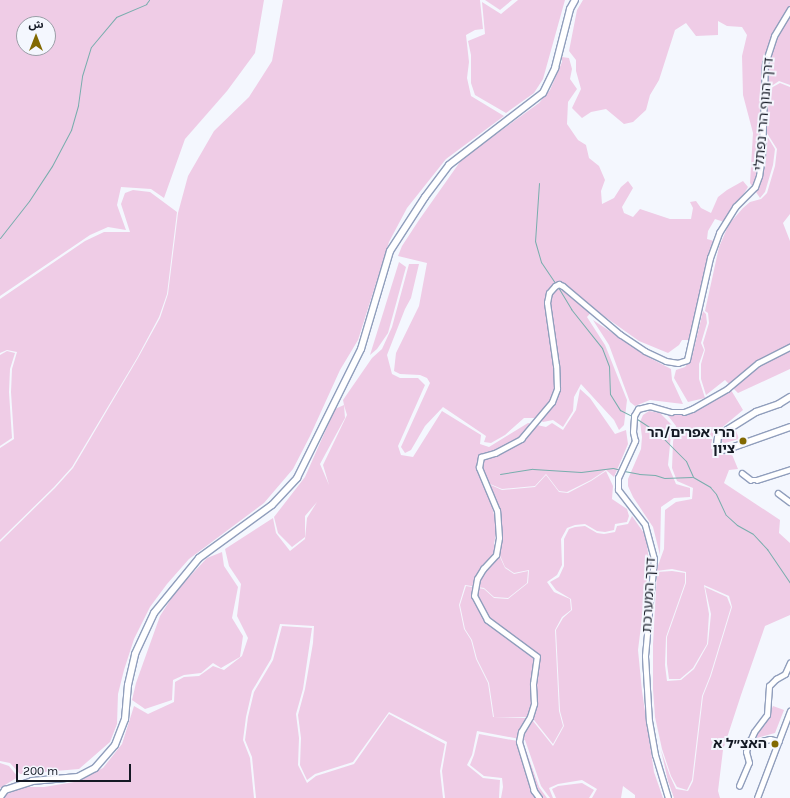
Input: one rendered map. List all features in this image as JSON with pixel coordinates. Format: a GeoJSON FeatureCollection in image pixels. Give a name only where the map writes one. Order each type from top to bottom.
{"type":"FeatureCollection","features":[{"type":"Feature","properties":{"kind":"main road"},"geometry":{"type":"LineString","coordinates":[[0,797],[6,790],[32,781],[78,777],[95,768],[115,745],[125,719],[128,685],[136,654],[154,613],[199,558],[272,505],[297,478],[362,349],[390,251],[425,197],[449,165],[543,93],[555,68],[570,9],[575,0]]}},
{"type":"Feature","properties":{"kind":"main road"},"geometry":{"type":"LineString","coordinates":[[790,397],[779,404],[756,412],[720,435],[717,440],[718,447],[722,450],[728,449],[790,427]]}},
{"type":"Feature","properties":{"kind":"street","name":"דרך הנוף הרי נפתלי"},"geometry":{"type":"LineString","coordinates":[[539,798],[534,791],[519,742],[521,732],[530,716],[534,704],[533,684],[537,657],[514,638],[499,631],[487,620],[474,596],[477,579],[483,568],[496,555],[499,538],[497,511],[480,468],[482,456],[495,453],[521,438],[552,402],[557,389],[556,366],[547,303],[549,293],[559,284],[620,334],[645,351],[666,361],[678,363],[687,360],[710,258],[719,233],[735,207],[755,187],[759,176],[762,157],[765,64],[774,36],[790,8]]}},
{"type":"Feature","properties":{"kind":"street","name":"דרך המערכת"},"geometry":{"type":"LineString","coordinates":[[668,798],[655,755],[649,722],[645,656],[654,559],[645,526],[618,490],[618,478],[635,441],[633,432],[634,416],[638,409],[650,406],[672,412],[684,412],[692,409],[727,389],[758,363],[790,347]]}},
{"type":"Feature","properties":{"kind":"street"},"geometry":{"type":"LineString","coordinates":[[742,473],[751,480],[757,480],[790,469]]}},
{"type":"Feature","properties":{"kind":"street"},"geometry":{"type":"LineString","coordinates":[[778,493],[790,502]]}},
{"type":"Feature","properties":{"kind":"street"},"geometry":{"type":"LineString","coordinates":[[739,786],[749,763],[746,752],[750,740],[767,715],[769,686],[776,679],[785,674],[790,663]]}},
{"type":"Feature","properties":{"kind":"street"},"geometry":{"type":"LineString","coordinates":[[757,798],[790,711]]}},
{"type":"Feature","properties":{"kind":"street"},"geometry":{"type":"LineString","coordinates":[[750,740],[758,742],[770,739],[779,741]]}},
{"type":"Feature","properties":{"kind":"shaded area"},"geometry":{"type":"Polygon","coordinates":[[[0,0],[264,0],[255,53],[227,91],[185,139],[164,198],[151,189],[121,187],[117,205],[126,230],[108,227],[90,235],[0,296],[0,0]]]}},
{"type":"Feature","properties":{"kind":"shaded area"},"geometry":{"type":"Polygon","coordinates":[[[283,0],[480,0],[483,29],[475,30],[466,35],[469,62],[467,78],[471,96],[504,116],[446,159],[407,208],[389,242],[358,340],[340,370],[310,436],[293,469],[264,503],[189,559],[167,584],[150,607],[134,639],[124,670],[118,694],[117,724],[110,742],[79,769],[20,774],[10,763],[0,761],[0,542],[55,488],[73,468],[160,318],[168,294],[178,213],[188,176],[214,131],[249,97],[272,61],[283,0]]]}},
{"type":"Feature","properties":{"kind":"shaded area"},"geometry":{"type":"Polygon","coordinates":[[[485,0],[512,0],[500,10],[485,0]]]}},
{"type":"Feature","properties":{"kind":"shaded area"},"geometry":{"type":"Polygon","coordinates":[[[518,0],[565,0],[543,79],[534,93],[506,113],[475,95],[471,83],[471,55],[468,41],[485,34],[482,2],[501,14],[518,0]]]}},
{"type":"Feature","properties":{"kind":"shaded area"},"geometry":{"type":"Polygon","coordinates":[[[583,0],[790,0],[790,85],[779,81],[770,87],[766,93],[764,131],[775,149],[773,165],[765,192],[760,198],[750,183],[753,133],[743,95],[742,56],[747,35],[742,27],[727,26],[718,21],[718,35],[696,36],[686,23],[675,30],[659,80],[650,95],[646,110],[633,122],[624,124],[606,109],[591,112],[582,118],[572,108],[581,89],[576,71],[576,60],[569,51],[577,10],[583,0]]]}},
{"type":"Feature","properties":{"kind":"shaded area"},"geometry":{"type":"Polygon","coordinates":[[[562,57],[569,58],[572,69],[570,79],[577,89],[568,102],[567,124],[578,140],[586,145],[589,158],[599,166],[605,180],[601,191],[602,204],[614,198],[621,187],[628,181],[633,188],[622,207],[624,213],[633,217],[640,209],[670,219],[691,219],[693,208],[690,202],[696,201],[701,208],[711,213],[718,197],[727,190],[743,181],[748,187],[728,219],[724,222],[715,219],[708,231],[707,239],[714,241],[691,340],[682,340],[679,345],[668,353],[639,341],[594,309],[587,317],[605,345],[627,400],[624,425],[619,430],[614,420],[581,384],[574,397],[573,411],[563,427],[553,420],[543,422],[537,418],[524,418],[505,435],[491,443],[484,442],[486,436],[443,407],[425,426],[411,450],[405,453],[401,447],[430,383],[427,378],[420,375],[400,374],[394,371],[396,353],[419,306],[427,263],[398,256],[402,246],[419,220],[462,159],[539,103],[550,90],[562,62],[562,57]]]}},
{"type":"Feature","properties":{"kind":"shaded area"},"geometry":{"type":"Polygon","coordinates":[[[780,83],[790,87],[790,214],[783,223],[790,241],[790,369],[738,393],[725,380],[706,395],[701,379],[701,364],[705,350],[703,343],[709,323],[708,313],[705,311],[719,247],[729,224],[743,208],[750,202],[761,199],[767,193],[775,166],[777,149],[765,130],[768,93],[771,88],[780,83]]]}},
{"type":"Feature","properties":{"kind":"shaded area"},"geometry":{"type":"Polygon","coordinates":[[[133,190],[150,192],[177,212],[167,294],[159,317],[137,358],[72,467],[54,487],[0,540],[0,448],[14,439],[11,392],[12,369],[17,352],[7,350],[0,353],[0,299],[85,241],[104,232],[130,232],[121,204],[125,193],[133,190]]]}},
{"type":"Feature","properties":{"kind":"shaded area"},"geometry":{"type":"Polygon","coordinates":[[[399,262],[406,267],[388,333],[377,349],[370,355],[399,262]]]}},
{"type":"Feature","properties":{"kind":"shaded area"},"geometry":{"type":"Polygon","coordinates":[[[409,264],[419,264],[411,298],[405,309],[387,355],[392,374],[400,378],[418,378],[425,385],[398,446],[401,455],[413,457],[442,411],[481,435],[480,444],[489,447],[528,423],[546,427],[552,423],[563,430],[576,410],[580,389],[590,398],[615,434],[626,430],[628,444],[614,477],[606,470],[591,480],[567,492],[559,491],[546,474],[535,486],[502,489],[490,484],[489,493],[497,528],[494,544],[505,568],[514,574],[528,571],[527,583],[508,598],[494,597],[484,588],[465,585],[459,605],[464,629],[471,640],[476,659],[488,683],[493,717],[526,718],[533,721],[553,746],[564,726],[560,711],[556,630],[563,618],[572,610],[571,599],[556,590],[550,582],[559,577],[564,566],[564,539],[569,529],[575,527],[585,526],[597,533],[604,534],[615,532],[617,526],[628,524],[632,516],[646,536],[649,562],[638,650],[642,691],[654,772],[663,798],[635,798],[635,795],[623,786],[621,798],[592,798],[597,789],[582,780],[558,784],[549,788],[553,798],[550,798],[541,786],[525,740],[477,731],[472,755],[467,765],[483,778],[500,780],[499,798],[445,798],[442,771],[447,742],[389,712],[353,762],[315,774],[307,780],[300,765],[301,738],[298,715],[305,689],[313,643],[314,626],[280,624],[271,659],[252,691],[246,717],[243,740],[250,758],[254,798],[4,798],[5,795],[24,787],[44,787],[74,782],[103,768],[122,744],[134,706],[148,714],[174,702],[175,682],[184,677],[199,676],[213,666],[224,670],[242,656],[248,638],[237,616],[241,584],[229,566],[225,549],[273,518],[276,533],[290,551],[305,539],[307,518],[317,502],[305,516],[305,537],[292,547],[278,533],[274,517],[305,477],[335,409],[344,405],[343,400],[372,358],[382,349],[392,327],[409,264]],[[344,405],[345,418],[320,464],[329,485],[323,465],[347,415],[344,405]]]}},
{"type":"Feature","properties":{"kind":"shaded area"},"geometry":{"type":"Polygon","coordinates":[[[703,311],[706,314],[707,323],[701,343],[704,350],[699,364],[699,379],[705,398],[688,402],[674,378],[676,370],[685,367],[692,357],[703,311]]]}},
{"type":"Feature","properties":{"kind":"shaded area"},"geometry":{"type":"Polygon","coordinates":[[[593,320],[650,358],[671,369],[672,380],[683,404],[650,400],[635,406],[630,402],[609,345],[593,320]]]}},
{"type":"Feature","properties":{"kind":"shaded area"},"geometry":{"type":"Polygon","coordinates":[[[7,351],[15,353],[10,369],[9,392],[12,438],[0,446],[0,355],[7,351]]]}},
{"type":"Feature","properties":{"kind":"shaded area"},"geometry":{"type":"Polygon","coordinates":[[[731,390],[743,410],[713,435],[711,445],[718,453],[731,452],[738,469],[729,470],[724,483],[780,520],[779,533],[790,543],[790,615],[765,626],[723,750],[718,791],[720,798],[674,798],[668,781],[661,750],[676,789],[688,791],[693,781],[703,696],[711,676],[732,607],[729,596],[704,585],[709,614],[707,644],[693,668],[680,679],[669,679],[667,664],[667,637],[686,583],[686,572],[672,569],[656,571],[664,549],[665,510],[676,502],[692,499],[693,488],[677,481],[672,468],[673,442],[676,426],[666,413],[681,414],[692,412],[731,390]]]}},
{"type":"Feature","properties":{"kind":"shaded area"},"geometry":{"type":"Polygon","coordinates":[[[649,411],[660,413],[672,425],[668,465],[676,484],[690,488],[690,497],[674,498],[661,507],[660,555],[653,527],[633,497],[628,486],[628,479],[641,449],[642,437],[640,422],[643,415],[649,411]]]}},
{"type":"Feature","properties":{"kind":"shaded area"},"geometry":{"type":"Polygon","coordinates":[[[735,428],[739,439],[725,443],[722,442],[724,436],[735,428]]]}},
{"type":"Feature","properties":{"kind":"shaded area"},"geometry":{"type":"Polygon","coordinates":[[[606,471],[613,486],[612,499],[627,509],[629,516],[627,522],[615,524],[614,530],[605,532],[597,531],[585,524],[567,528],[561,539],[562,565],[557,575],[547,582],[554,592],[570,599],[571,610],[562,617],[555,630],[559,711],[563,726],[553,744],[534,720],[526,717],[494,717],[489,683],[477,659],[472,640],[465,629],[460,605],[466,586],[484,589],[494,598],[508,599],[528,583],[529,570],[514,573],[505,567],[495,544],[498,528],[491,493],[491,485],[502,490],[535,487],[546,475],[559,492],[568,493],[606,471]]]}},
{"type":"Feature","properties":{"kind":"shaded area"},"geometry":{"type":"Polygon","coordinates":[[[222,552],[224,566],[238,587],[232,618],[243,636],[240,657],[221,668],[213,663],[201,673],[184,675],[173,680],[172,700],[145,709],[132,700],[136,683],[160,616],[176,591],[207,558],[222,552]]]}},
{"type":"Feature","properties":{"kind":"shaded area"},"geometry":{"type":"Polygon","coordinates":[[[672,571],[685,573],[685,583],[666,637],[665,665],[667,681],[681,680],[694,669],[708,644],[711,614],[705,587],[727,597],[731,607],[710,676],[702,696],[692,780],[687,790],[677,787],[671,776],[662,749],[655,717],[653,689],[653,644],[657,572],[672,571]]]}},
{"type":"Feature","properties":{"kind":"shaded area"},"geometry":{"type":"Polygon","coordinates":[[[282,626],[312,628],[303,689],[296,714],[299,738],[298,765],[307,783],[316,776],[354,764],[389,714],[445,744],[440,771],[443,798],[256,798],[252,757],[245,740],[248,717],[254,692],[273,660],[282,626]]]}},
{"type":"Feature","properties":{"kind":"shaded area"},"geometry":{"type":"Polygon","coordinates":[[[773,706],[784,710],[775,733],[757,738],[757,734],[765,725],[773,706]]]}},
{"type":"Feature","properties":{"kind":"shaded area"},"geometry":{"type":"Polygon","coordinates":[[[479,734],[523,742],[539,787],[547,798],[501,798],[503,787],[502,778],[484,776],[470,765],[479,734]]]}},
{"type":"Feature","properties":{"kind":"shaded area"},"geometry":{"type":"Polygon","coordinates":[[[0,763],[9,766],[18,777],[0,788],[0,763]]]}},
{"type":"Feature","properties":{"kind":"shaded area"},"geometry":{"type":"Polygon","coordinates":[[[582,783],[594,790],[589,798],[556,798],[552,789],[558,786],[582,783]]]}},
{"type":"Feature","properties":{"kind":"waterway"},"geometry":{"type":"LineString","coordinates":[[0,238],[29,201],[52,166],[71,130],[78,105],[82,76],[91,47],[116,17],[146,4],[149,0]]}},
{"type":"Feature","properties":{"kind":"waterway"},"geometry":{"type":"LineString","coordinates":[[539,183],[535,241],[541,262],[555,283]]}},
{"type":"Feature","properties":{"kind":"waterway"},"geometry":{"type":"LineString","coordinates":[[558,287],[571,309],[602,348],[609,366],[610,394],[620,410],[632,416]]}},
{"type":"Feature","properties":{"kind":"waterway"},"geometry":{"type":"LineString","coordinates":[[637,419],[657,432],[686,461],[693,477],[710,487],[716,494],[726,515],[737,525],[753,534],[767,549],[790,583]]}},
{"type":"Feature","properties":{"kind":"waterway"},"geometry":{"type":"LineString","coordinates":[[500,474],[533,469],[581,472],[613,468],[621,470]]}},
{"type":"Feature","properties":{"kind":"waterway"},"geometry":{"type":"LineString","coordinates":[[624,471],[655,475],[664,478],[692,477]]}},
{"type":"Feature","properties":{"kind":"place","name":"הרי אפרים/הר ציון"},"geometry":{"type":"Point","coordinates":[743,441]}},
{"type":"Feature","properties":{"kind":"place","name":"האצ״ל א"},"geometry":{"type":"Point","coordinates":[775,744]}}]}
